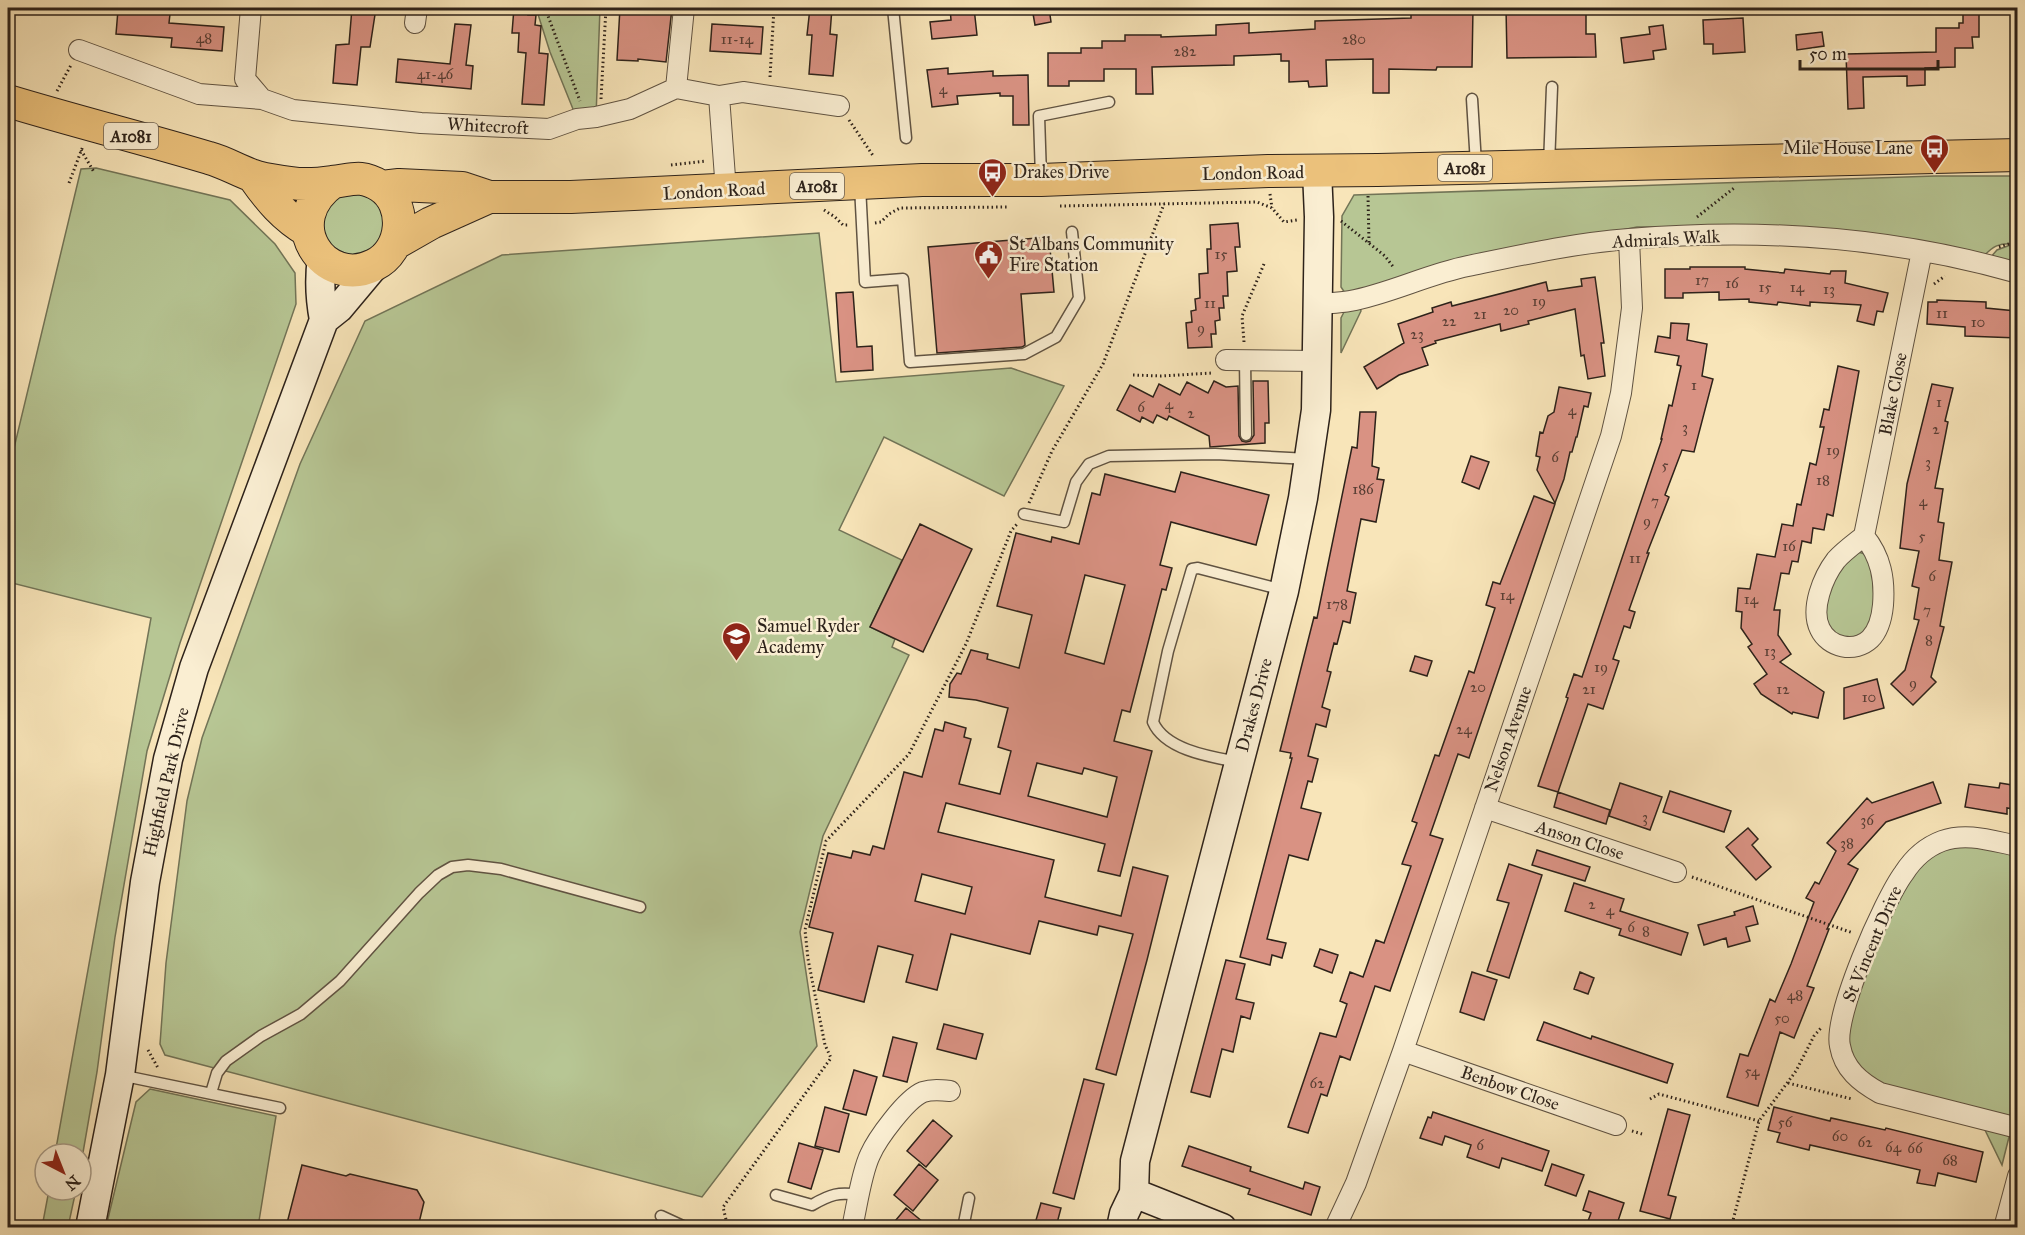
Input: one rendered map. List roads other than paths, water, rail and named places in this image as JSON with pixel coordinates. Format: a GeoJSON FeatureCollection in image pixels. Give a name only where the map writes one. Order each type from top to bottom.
{"type":"FeatureCollection","features":[{"type":"Feature","properties":{"kind":"main road","name":"London Road"},"geometry":{"type":"LineString","coordinates":[[8,101],[213,159],[253,176],[306,184],[351,178],[367,180],[382,187],[399,184],[462,188],[489,197],[571,197],[726,191],[867,170],[1049,193],[1268,171],[2018,155]]}},
{"type":"Feature","properties":{"kind":"main road"},"geometry":{"type":"LineString","coordinates":[[253,176],[267,197],[289,220],[308,231]]}},
{"type":"Feature","properties":{"kind":"main road"},"geometry":{"type":"LineString","coordinates":[[322,258],[313,246],[308,231],[308,216],[313,202],[321,191],[333,182]]}},
{"type":"Feature","properties":{"kind":"main road"},"geometry":{"type":"LineString","coordinates":[[382,187],[394,202],[400,219],[399,234],[385,254]]}},
{"type":"Feature","properties":{"kind":"main road","name":"London Road"},"geometry":{"type":"LineString","coordinates":[[322,258],[334,266],[350,270],[385,254],[431,223],[489,197]]}},
{"type":"Feature","properties":{"kind":"street"},"geometry":{"type":"LineString","coordinates":[[251,8],[244,79],[262,99]]}},
{"type":"Feature","properties":{"kind":"street"},"geometry":{"type":"LineString","coordinates":[[684,8],[676,88],[719,96],[743,93],[839,106]]}},
{"type":"Feature","properties":{"kind":"street"},"geometry":{"type":"LineString","coordinates":[[80,51],[199,94],[262,99]]}},
{"type":"Feature","properties":{"kind":"street","name":"Whitecroft"},"geometry":{"type":"LineString","coordinates":[[262,99],[293,110],[400,121],[549,129],[577,119],[630,109],[676,88]]}},
{"type":"Feature","properties":{"kind":"street"},"geometry":{"type":"LineString","coordinates":[[719,96],[726,191]]}},
{"type":"Feature","properties":{"kind":"street","name":"Drakes Drive"},"geometry":{"type":"LineString","coordinates":[[1121,1227],[1124,1214],[1134,1193],[1135,1161],[1284,591],[1303,498],[1316,410],[1319,217],[1317,171]]}},
{"type":"Feature","properties":{"kind":"street","name":"Admirals Walk"},"geometry":{"type":"LineString","coordinates":[[1318,304],[1351,302],[1465,266],[1594,243],[1672,236],[1787,235],[1897,246],[1982,263],[2018,273]]}},
{"type":"Feature","properties":{"kind":"street","name":"Nelson Avenue"},"geometry":{"type":"LineString","coordinates":[[1335,1227],[1356,1183],[1403,1051],[1611,436],[1620,402],[1632,308],[1629,239]]}},
{"type":"Feature","properties":{"kind":"street","name":"Blake Close"},"geometry":{"type":"LineString","coordinates":[[1864,536],[1922,251]]}},
{"type":"Feature","properties":{"kind":"street","name":"Highfield Park Drive"},"geometry":{"type":"LineString","coordinates":[[90,1227],[120,1075],[145,882],[168,759],[194,668],[324,320],[339,308],[385,254]]}},
{"type":"Feature","properties":{"kind":"street","name":"Highfield Park Drive"},"geometry":{"type":"LineString","coordinates":[[322,258],[320,300],[324,320]]}},
{"type":"Feature","properties":{"kind":"street"},"geometry":{"type":"LineString","coordinates":[[1235,359],[1317,361]]}},
{"type":"Feature","properties":{"kind":"street"},"geometry":{"type":"LineString","coordinates":[[1864,536],[1873,547],[1883,574],[1882,616],[1871,638],[1861,645],[1838,646],[1830,642],[1820,630],[1817,622],[1817,607],[1827,575],[1835,561],[1864,536]]}},
{"type":"Feature","properties":{"kind":"street","name":"Anson Close"},"geometry":{"type":"LineString","coordinates":[[1485,808],[1676,872]]}},
{"type":"Feature","properties":{"kind":"street","name":"St Vincent Drive"},"geometry":{"type":"LineString","coordinates":[[2018,846],[1977,837],[1958,836],[1925,850],[1913,861],[1902,874],[1845,1002],[1839,1044],[1852,1072],[1866,1085],[1880,1093],[2018,1128]]}},
{"type":"Feature","properties":{"kind":"street","name":"Benbow Close"},"geometry":{"type":"LineString","coordinates":[[1403,1051],[1616,1125]]}},
{"type":"Feature","properties":{"kind":"street"},"geometry":{"type":"LineString","coordinates":[[852,1227],[869,1157],[878,1140],[913,1097],[938,1089],[950,1091]]}},
{"type":"Feature","properties":{"kind":"street"},"geometry":{"type":"LineString","coordinates":[[2004,1227],[2018,1176]]}},
{"type":"Feature","properties":{"kind":"street"},"geometry":{"type":"LineString","coordinates":[[1134,1193],[1222,1227]]}},
{"type":"Feature","properties":{"kind":"lane"},"geometry":{"type":"LineString","coordinates":[[893,8],[906,138]]}},
{"type":"Feature","properties":{"kind":"lane"},"geometry":{"type":"LineString","coordinates":[[1549,166],[1552,87]]}},
{"type":"Feature","properties":{"kind":"lane"},"geometry":{"type":"LineString","coordinates":[[1472,99],[1476,168]]}},
{"type":"Feature","properties":{"kind":"lane"},"geometry":{"type":"LineString","coordinates":[[1049,193],[1040,116],[1109,102]]}},
{"type":"Feature","properties":{"kind":"lane"},"geometry":{"type":"LineString","coordinates":[[867,170],[861,224],[865,282],[903,279],[910,362],[1024,354],[1056,337],[1079,298],[1072,232]]}},
{"type":"Feature","properties":{"kind":"lane"},"geometry":{"type":"LineString","coordinates":[[1235,359],[1246,435]]}},
{"type":"Feature","properties":{"kind":"lane"},"geometry":{"type":"LineString","coordinates":[[1024,514],[1064,522],[1076,482],[1089,464],[1109,456],[1215,454],[1309,459]]}},
{"type":"Feature","properties":{"kind":"lane"},"geometry":{"type":"LineString","coordinates":[[1239,762],[1183,747],[1157,733],[1153,722],[1158,693],[1180,608],[1192,569],[1198,568],[1284,591]]}},
{"type":"Feature","properties":{"kind":"lane"},"geometry":{"type":"LineString","coordinates":[[211,1093],[217,1073],[226,1061],[261,1036],[301,1014],[340,981],[425,887],[438,875],[452,867],[468,865],[501,869],[640,907]]}},
{"type":"Feature","properties":{"kind":"lane"},"geometry":{"type":"LineString","coordinates":[[120,1075],[280,1108]]}},
{"type":"Feature","properties":{"kind":"lane"},"geometry":{"type":"LineString","coordinates":[[776,1195],[812,1205],[830,1195],[843,1192],[860,1195]]}},
{"type":"Feature","properties":{"kind":"lane"},"geometry":{"type":"LineString","coordinates":[[963,1227],[969,1198]]}},
{"type":"Feature","properties":{"kind":"lane"},"geometry":{"type":"LineString","coordinates":[[661,1216],[687,1227]]}},
{"type":"Feature","properties":{"kind":"place","name":"Mile House Lane"},"geometry":{"type":"Point","coordinates":[1934,174]}},
{"type":"Feature","properties":{"kind":"place","name":"Drakes Drive"},"geometry":{"type":"Point","coordinates":[992,198]}},
{"type":"Feature","properties":{"kind":"place","name":"St Albans Community Fire Station"},"geometry":{"type":"Point","coordinates":[988,280]}},
{"type":"Feature","properties":{"kind":"place","name":"Samuel Ryder Academy"},"geometry":{"type":"Point","coordinates":[736,662]}}]}
